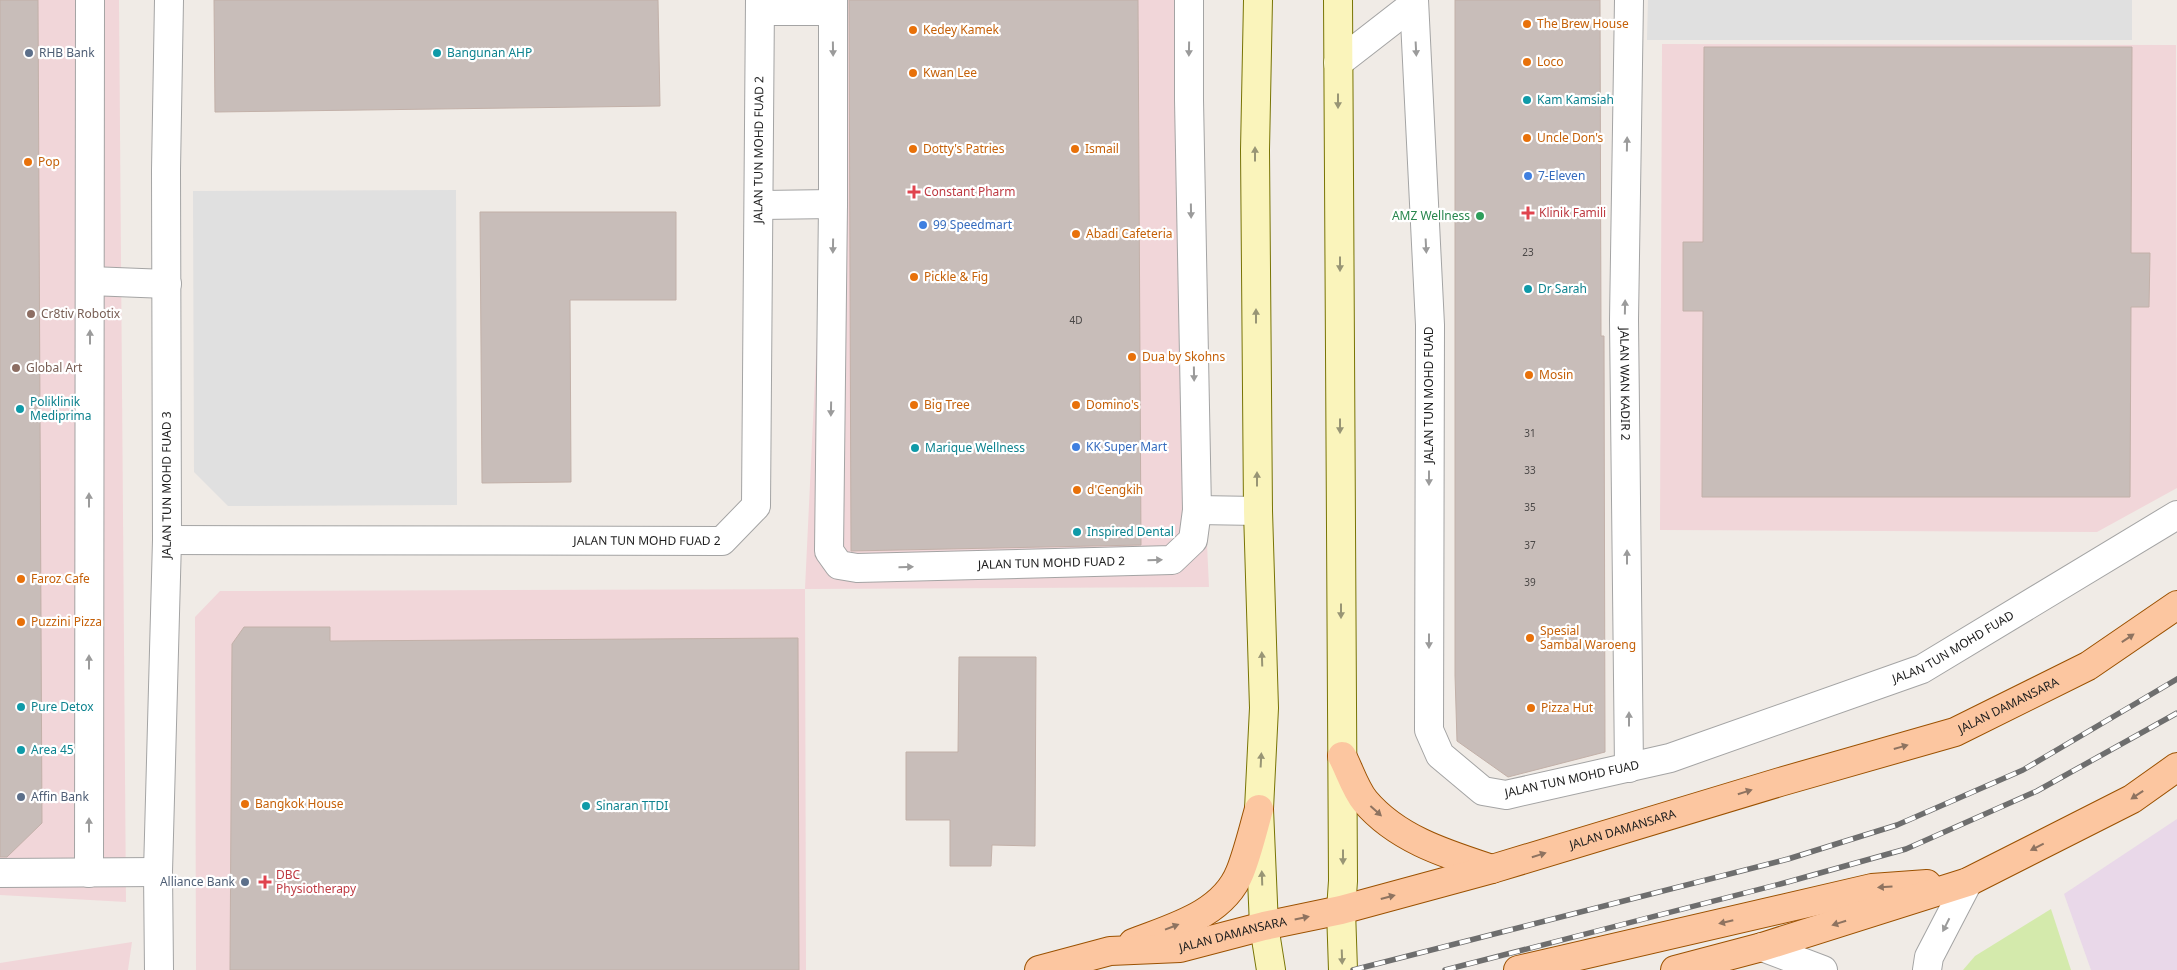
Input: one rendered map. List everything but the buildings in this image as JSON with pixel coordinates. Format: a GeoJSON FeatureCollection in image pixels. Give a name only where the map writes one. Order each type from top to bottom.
{"type":"FeatureCollection","features":[{"type":"Feature","properties":{"kind":"main road"},"geometry":{"type":"LineString","coordinates":[[1258,0],[1255,150],[1258,511],[1264,708],[1259,809],[1264,926],[1271,970]]}},
{"type":"Feature","properties":{"kind":"main road"},"geometry":{"type":"LineString","coordinates":[[1338,0],[1343,881],[1341,910],[1343,970]]}},
{"type":"Feature","properties":{"kind":"main road","name":"JALAN DAMANSARA"},"geometry":{"type":"LineString","coordinates":[[1039,970],[1110,951],[1180,948],[1264,926],[1341,910],[1492,869],[1955,732],[2088,666],[2177,605]]}},
{"type":"Feature","properties":{"kind":"main road"},"geometry":{"type":"LineString","coordinates":[[1342,756],[1364,800],[1400,832],[1444,853],[1492,869]]}},
{"type":"Feature","properties":{"kind":"main road"},"geometry":{"type":"LineString","coordinates":[[1676,970],[1762,948],[1968,882],[2132,799],[2177,767]]}},
{"type":"Feature","properties":{"kind":"main road"},"geometry":{"type":"LineString","coordinates":[[1110,951],[1191,920],[1221,900],[1239,874],[1259,809]]}},
{"type":"Feature","properties":{"kind":"main road"},"geometry":{"type":"LineString","coordinates":[[1518,970],[1872,888],[1968,882]]}},
{"type":"Feature","properties":{"kind":"street"},"geometry":{"type":"LineString","coordinates":[[88,873],[90,0]]}},
{"type":"Feature","properties":{"kind":"street","name":"JALAN TUN MOHD FUAD 3"},"geometry":{"type":"LineString","coordinates":[[159,970],[158,872],[168,540],[166,170],[169,0]]}},
{"type":"Feature","properties":{"kind":"street"},"geometry":{"type":"LineString","coordinates":[[1189,0],[1188,100],[1197,510],[1258,511]]}},
{"type":"Feature","properties":{"kind":"street","name":"JALAN WAN KADIR 2"},"geometry":{"type":"LineString","coordinates":[[1629,0],[1624,320],[1629,768]]}},
{"type":"Feature","properties":{"kind":"street"},"geometry":{"type":"LineString","coordinates":[[1338,63],[1414,2]]}},
{"type":"Feature","properties":{"kind":"street","name":"JALAN TUN MOHD FUAD"},"geometry":{"type":"LineString","coordinates":[[1414,2],[1430,325],[1429,730],[1440,755],[1483,791],[1506,795],[1670,758],[1922,669],[2177,515]]}},
{"type":"Feature","properties":{"kind":"street"},"geometry":{"type":"LineString","coordinates":[[760,5],[833,5]]}},
{"type":"Feature","properties":{"kind":"street","name":"JALAN TUN MOHD FUAD 2"},"geometry":{"type":"LineString","coordinates":[[168,540],[722,541],[756,506],[760,5]]}},
{"type":"Feature","properties":{"kind":"street","name":"JALAN TUN MOHD FUAD 2"},"geometry":{"type":"LineString","coordinates":[[833,5],[830,551],[839,564],[866,568],[1172,560],[1194,540],[1197,510]]}},
{"type":"Feature","properties":{"kind":"street"},"geometry":{"type":"LineString","coordinates":[[759,205],[833,204]]}},
{"type":"Feature","properties":{"kind":"street"},"geometry":{"type":"LineString","coordinates":[[90,282],[167,284]]}},
{"type":"Feature","properties":{"kind":"street"},"geometry":{"type":"LineString","coordinates":[[0,873],[158,872]]}},
{"type":"Feature","properties":{"kind":"street"},"geometry":{"type":"LineString","coordinates":[[1927,970],[1930,957],[1968,882]]}},
{"type":"Feature","properties":{"kind":"street"},"geometry":{"type":"LineString","coordinates":[[1762,948],[1823,970]]}},
{"type":"Feature","properties":{"kind":"shaded area"},"geometry":{"type":"Polygon","coordinates":[[[0,0],[119,0],[126,902],[0,895],[0,0]]]}},
{"type":"Feature","properties":{"kind":"shaded area"},"geometry":{"type":"Polygon","coordinates":[[[833,0],[1182,0],[1209,587],[805,589],[833,0]]]}},
{"type":"Feature","properties":{"kind":"shaded area"},"geometry":{"type":"Polygon","coordinates":[[[1648,0],[2132,0],[2132,40],[1647,40],[1648,0]]]}},
{"type":"Feature","properties":{"kind":"shaded area"},"geometry":{"type":"Polygon","coordinates":[[[1662,44],[2176,45],[2177,488],[2097,532],[1660,530],[1662,44]]]}},
{"type":"Feature","properties":{"kind":"shaded area"},"geometry":{"type":"Polygon","coordinates":[[[456,190],[457,505],[228,506],[194,472],[193,191],[456,190]]]}},
{"type":"Feature","properties":{"kind":"shaded area","name":"Sinaran TTDI"},"geometry":{"type":"Polygon","coordinates":[[[805,589],[806,970],[196,970],[195,617],[220,591],[805,589]]]}},
{"type":"Feature","properties":{"kind":"shaded area"},"geometry":{"type":"Polygon","coordinates":[[[2177,819],[2177,970],[2091,970],[2064,894],[2177,819]]]}},
{"type":"Feature","properties":{"kind":"shaded area"},"geometry":{"type":"Polygon","coordinates":[[[132,942],[128,970],[0,970],[0,963],[132,942]]]}},
{"type":"Feature","properties":{"kind":"green space"},"geometry":{"type":"Polygon","coordinates":[[[2051,909],[2071,970],[1963,970],[1975,956],[2051,909]]]}},
{"type":"Feature","properties":{"kind":"railway"},"geometry":{"type":"LineString","coordinates":[[1353,970],[1788,859],[1897,825],[2023,770],[2177,679]]}},
{"type":"Feature","properties":{"kind":"railway"},"geometry":{"type":"LineString","coordinates":[[1445,970],[1784,883],[1906,849],[2037,791],[2177,713]]}},
{"type":"Feature","properties":{"kind":"place","name":"The Brew House"},"geometry":{"type":"Point","coordinates":[1527,24]}},
{"type":"Feature","properties":{"kind":"place","name":"Kedey Kamek"},"geometry":{"type":"Point","coordinates":[913,30]}},
{"type":"Feature","properties":{"kind":"place","name":"RHB Bank"},"geometry":{"type":"Point","coordinates":[29,53]}},
{"type":"Feature","properties":{"kind":"place","name":"Bangunan AHP"},"geometry":{"type":"Point","coordinates":[437,53]}},
{"type":"Feature","properties":{"kind":"place","name":"Loco"},"geometry":{"type":"Point","coordinates":[1527,62]}},
{"type":"Feature","properties":{"kind":"place","name":"Kwan Lee"},"geometry":{"type":"Point","coordinates":[913,73]}},
{"type":"Feature","properties":{"kind":"place","name":"Kam Kamsiah"},"geometry":{"type":"Point","coordinates":[1527,100]}},
{"type":"Feature","properties":{"kind":"place","name":"Uncle Don's"},"geometry":{"type":"Point","coordinates":[1527,138]}},
{"type":"Feature","properties":{"kind":"place","name":"Dotty's Patries"},"geometry":{"type":"Point","coordinates":[913,149]}},
{"type":"Feature","properties":{"kind":"place","name":"Ismail"},"geometry":{"type":"Point","coordinates":[1075,149]}},
{"type":"Feature","properties":{"kind":"place","name":"Pop"},"geometry":{"type":"Point","coordinates":[28,162]}},
{"type":"Feature","properties":{"kind":"place","name":"7-Eleven"},"geometry":{"type":"Point","coordinates":[1528,176]}},
{"type":"Feature","properties":{"kind":"place","name":"Constant Pharm"},"geometry":{"type":"Point","coordinates":[914,192]}},
{"type":"Feature","properties":{"kind":"place","name":"Klinik Famili"},"geometry":{"type":"Point","coordinates":[1528,213]}},
{"type":"Feature","properties":{"kind":"place","name":"AMZ Wellness"},"geometry":{"type":"Point","coordinates":[1480,216]}},
{"type":"Feature","properties":{"kind":"place","name":"99 Speedmart"},"geometry":{"type":"Point","coordinates":[923,225]}},
{"type":"Feature","properties":{"kind":"place","name":"Abadi Cafeteria"},"geometry":{"type":"Point","coordinates":[1076,234]}},
{"type":"Feature","properties":{"kind":"place","name":"Pickle & Fig"},"geometry":{"type":"Point","coordinates":[914,277]}},
{"type":"Feature","properties":{"kind":"place","name":"Dr Sarah"},"geometry":{"type":"Point","coordinates":[1528,289]}},
{"type":"Feature","properties":{"kind":"place","name":"Cr8tiv Robotix"},"geometry":{"type":"Point","coordinates":[31,314]}},
{"type":"Feature","properties":{"kind":"place","name":"Dua by Skohns"},"geometry":{"type":"Point","coordinates":[1132,357]}},
{"type":"Feature","properties":{"kind":"place","name":"Global Art"},"geometry":{"type":"Point","coordinates":[16,368]}},
{"type":"Feature","properties":{"kind":"place","name":"Mosin"},"geometry":{"type":"Point","coordinates":[1529,375]}},
{"type":"Feature","properties":{"kind":"place","name":"Big Tree"},"geometry":{"type":"Point","coordinates":[914,405]}},
{"type":"Feature","properties":{"kind":"place","name":"Domino's"},"geometry":{"type":"Point","coordinates":[1076,405]}},
{"type":"Feature","properties":{"kind":"place","name":"Poliklinik Mediprima"},"geometry":{"type":"Point","coordinates":[20,409]}},
{"type":"Feature","properties":{"kind":"place","name":"KK Super Mart"},"geometry":{"type":"Point","coordinates":[1076,447]}},
{"type":"Feature","properties":{"kind":"place","name":"Marique Wellness"},"geometry":{"type":"Point","coordinates":[915,448]}},
{"type":"Feature","properties":{"kind":"place","name":"d'Cengkih"},"geometry":{"type":"Point","coordinates":[1077,490]}},
{"type":"Feature","properties":{"kind":"place","name":"Inspired Dental"},"geometry":{"type":"Point","coordinates":[1077,532]}},
{"type":"Feature","properties":{"kind":"place","name":"Faroz Cafe"},"geometry":{"type":"Point","coordinates":[21,579]}},
{"type":"Feature","properties":{"kind":"place","name":"Puzzini Pizza"},"geometry":{"type":"Point","coordinates":[21,622]}},
{"type":"Feature","properties":{"kind":"place","name":"Spesial Sambal Waroeng"},"geometry":{"type":"Point","coordinates":[1530,638]}},
{"type":"Feature","properties":{"kind":"place","name":"Pure Detox"},"geometry":{"type":"Point","coordinates":[21,707]}},
{"type":"Feature","properties":{"kind":"place","name":"Pizza Hut"},"geometry":{"type":"Point","coordinates":[1531,708]}},
{"type":"Feature","properties":{"kind":"place","name":"Area 45"},"geometry":{"type":"Point","coordinates":[21,750]}},
{"type":"Feature","properties":{"kind":"place","name":"Affin Bank"},"geometry":{"type":"Point","coordinates":[21,797]}},
{"type":"Feature","properties":{"kind":"place","name":"Bangkok House"},"geometry":{"type":"Point","coordinates":[245,804]}},
{"type":"Feature","properties":{"kind":"place","name":"Sinaran TTDI"},"geometry":{"type":"Point","coordinates":[586,806]}},
{"type":"Feature","properties":{"kind":"place","name":"Alliance Bank"},"geometry":{"type":"Point","coordinates":[245,882]}},
{"type":"Feature","properties":{"kind":"place","name":"DBC Physiotherapy"},"geometry":{"type":"Point","coordinates":[265,882]}}]}
